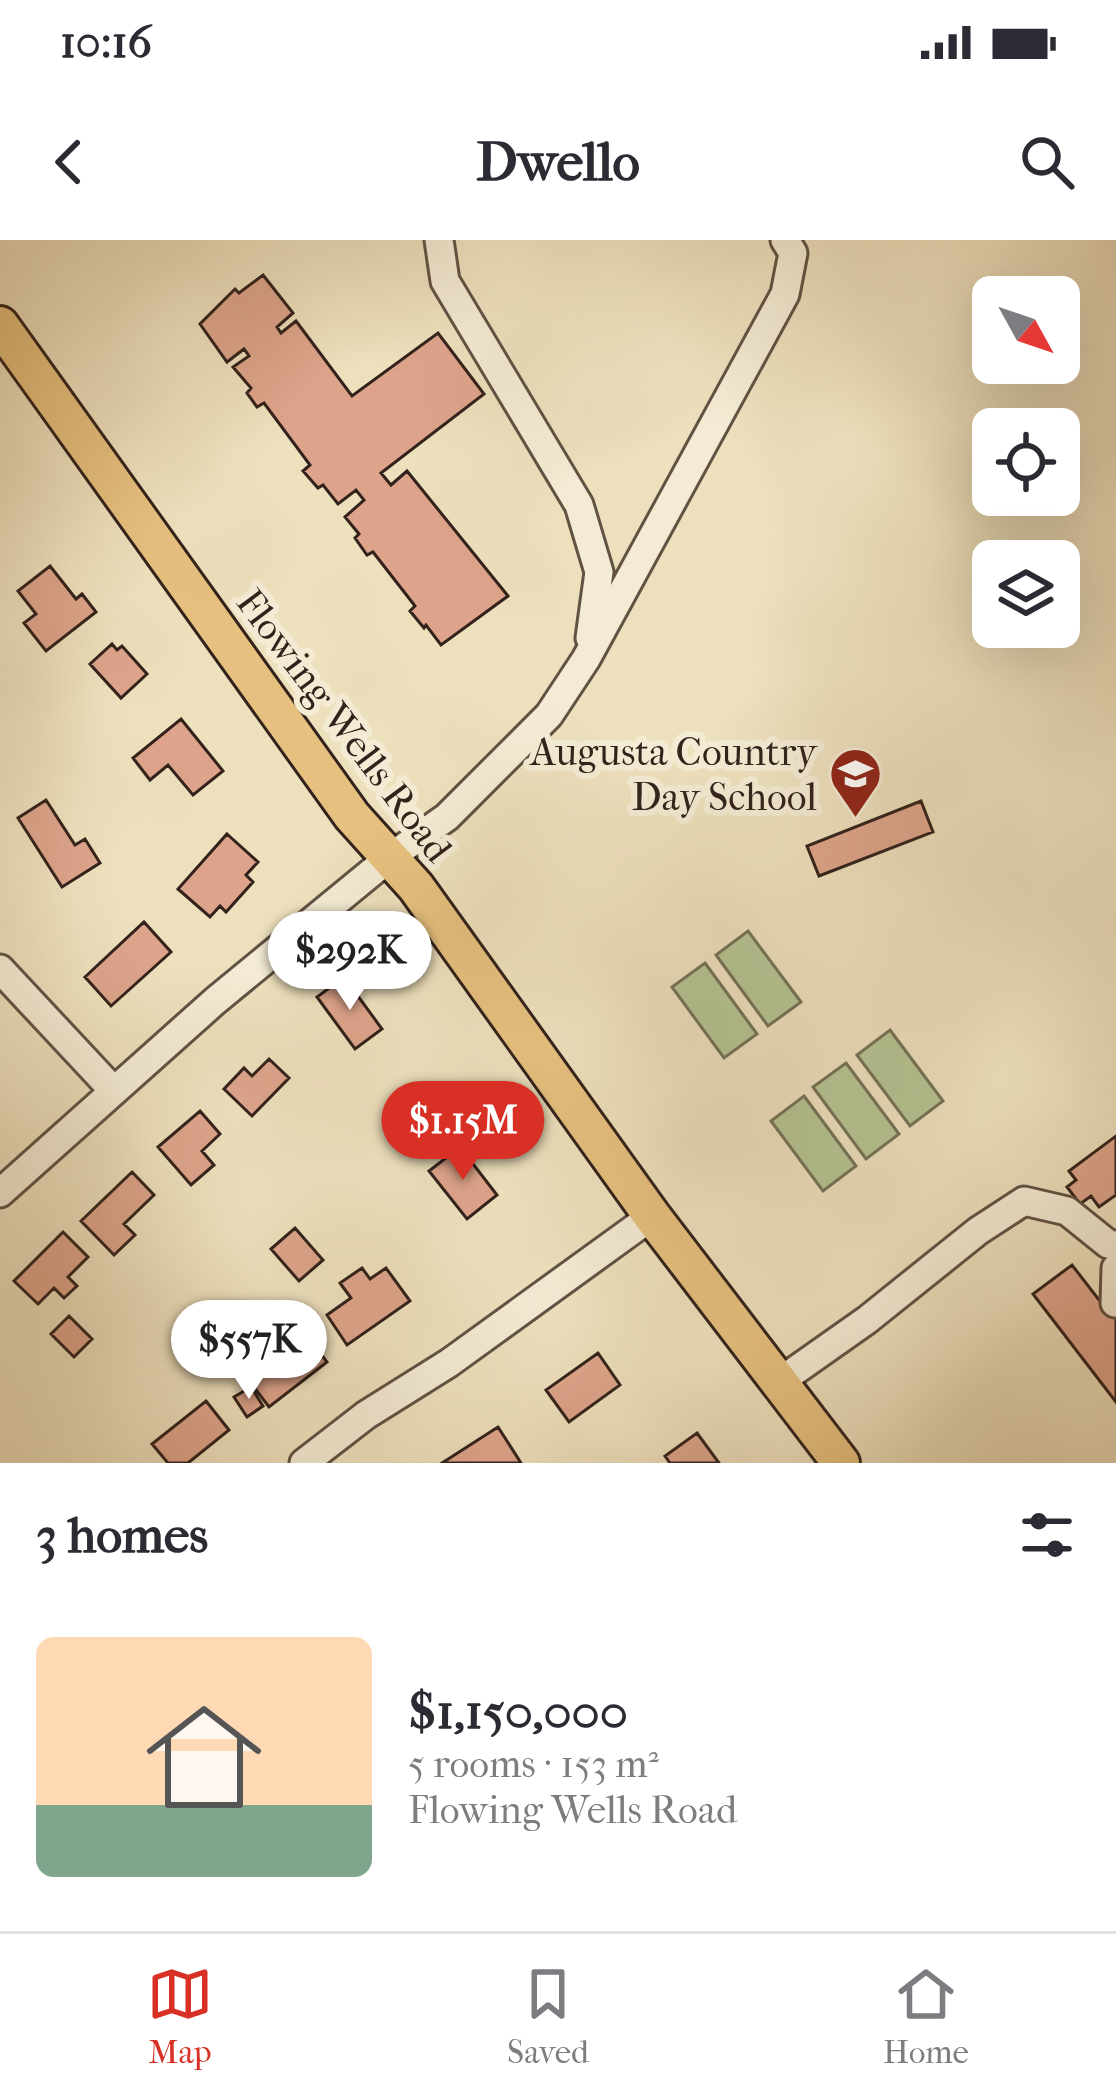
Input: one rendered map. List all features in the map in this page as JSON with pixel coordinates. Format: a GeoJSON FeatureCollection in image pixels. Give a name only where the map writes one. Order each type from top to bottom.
{"type":"FeatureCollection","features":[{"type":"Feature","properties":{"kind":"main road","name":"Flowing Wells Road"},"geometry":{"type":"LineString","coordinates":[[3,336],[352,816],[416,887],[652,1216],[842,1463]]}},
{"type":"Feature","properties":{"kind":"street"},"geometry":{"type":"LineString","coordinates":[[439,240],[445,281],[579,505],[599,572],[586,659]]}},
{"type":"Feature","properties":{"kind":"street"},"geometry":{"type":"LineString","coordinates":[[0,1193],[112,1090],[389,858],[447,817],[549,716],[586,659],[785,294],[793,253],[785,240]]}},
{"type":"Feature","properties":{"kind":"street"},"geometry":{"type":"LineString","coordinates":[[0,969],[112,1090]]}},
{"type":"Feature","properties":{"kind":"street"},"geometry":{"type":"LineString","coordinates":[[779,1382],[867,1320],[978,1231],[1024,1202],[1067,1210],[1108,1244],[1116,1245]]}},
{"type":"Feature","properties":{"kind":"street"},"geometry":{"type":"LineString","coordinates":[[304,1463],[652,1216]]}},
{"type":"Feature","properties":{"kind":"street"},"geometry":{"type":"LineString","coordinates":[[1115,1303],[1116,1268]]}},
{"type":"Feature","properties":{"kind":"green space"},"geometry":{"type":"Polygon","coordinates":[[[748,931],[801,1002],[768,1026],[716,955],[748,931]]]}},
{"type":"Feature","properties":{"kind":"green space"},"geometry":{"type":"Polygon","coordinates":[[[705,963],[757,1034],[724,1058],[672,987],[705,963]]]}},
{"type":"Feature","properties":{"kind":"green space"},"geometry":{"type":"Polygon","coordinates":[[[890,1030],[943,1101],[910,1126],[857,1055],[890,1030]]]}},
{"type":"Feature","properties":{"kind":"green space"},"geometry":{"type":"Polygon","coordinates":[[[846,1063],[899,1134],[866,1159],[813,1087],[846,1063]]]}},
{"type":"Feature","properties":{"kind":"green space"},"geometry":{"type":"Polygon","coordinates":[[[804,1096],[856,1166],[823,1191],[771,1121],[804,1096]]]}},
{"type":"Feature","properties":{"kind":"building"},"geometry":{"type":"Polygon","coordinates":[[[263,275],[293,313],[277,327],[281,333],[296,321],[352,396],[438,333],[484,394],[381,473],[391,485],[407,471],[508,596],[441,645],[410,611],[415,606],[373,552],[367,555],[355,538],[359,534],[345,517],[364,500],[356,490],[338,504],[323,485],[318,488],[303,471],[310,465],[264,403],[257,407],[247,393],[251,388],[233,367],[249,356],[244,349],[227,362],[200,324],[235,289],[239,293],[263,275]]]}},
{"type":"Feature","properties":{"kind":"building"},"geometry":{"type":"Polygon","coordinates":[[[50,566],[76,599],[82,594],[96,612],[46,651],[24,623],[36,614],[18,591],[50,566]]]}},
{"type":"Feature","properties":{"kind":"building"},"geometry":{"type":"Polygon","coordinates":[[[112,644],[117,650],[122,646],[147,674],[121,698],[90,664],[112,644]]]}},
{"type":"Feature","properties":{"kind":"building"},"geometry":{"type":"Polygon","coordinates":[[[181,719],[223,771],[193,795],[168,765],[150,780],[133,758],[181,719]]]}},
{"type":"Feature","properties":{"kind":"building"},"geometry":{"type":"Polygon","coordinates":[[[46,800],[75,845],[85,839],[100,863],[62,887],[18,818],[46,800]]]}},
{"type":"Feature","properties":{"kind":"building"},"geometry":{"type":"Polygon","coordinates":[[[921,801],[933,832],[819,876],[807,846],[921,801]]]}},
{"type":"Feature","properties":{"kind":"building"},"geometry":{"type":"Polygon","coordinates":[[[227,834],[258,862],[246,875],[253,882],[226,912],[220,906],[210,917],[178,889],[227,834]]]}},
{"type":"Feature","properties":{"kind":"building"},"geometry":{"type":"Polygon","coordinates":[[[144,922],[171,952],[111,1006],[85,977],[144,922]]]}},
{"type":"Feature","properties":{"kind":"building"},"geometry":{"type":"Polygon","coordinates":[[[344,977],[382,1029],[355,1049],[317,997],[344,977]]]}},
{"type":"Feature","properties":{"kind":"building"},"geometry":{"type":"Polygon","coordinates":[[[269,1059],[289,1078],[252,1116],[224,1089],[244,1068],[252,1076],[269,1059]]]}},
{"type":"Feature","properties":{"kind":"building"},"geometry":{"type":"Polygon","coordinates":[[[200,1111],[220,1134],[202,1151],[214,1165],[191,1185],[158,1147],[200,1111]]]}},
{"type":"Feature","properties":{"kind":"building"},"geometry":{"type":"Polygon","coordinates":[[[1116,1136],[1116,1195],[1099,1207],[1091,1196],[1080,1204],[1067,1187],[1076,1180],[1069,1171],[1116,1136]]]}},
{"type":"Feature","properties":{"kind":"building"},"geometry":{"type":"Polygon","coordinates":[[[460,1147],[497,1195],[467,1219],[429,1171],[460,1147]]]}},
{"type":"Feature","properties":{"kind":"building"},"geometry":{"type":"Polygon","coordinates":[[[132,1172],[154,1195],[124,1224],[135,1235],[114,1255],[81,1221],[132,1172]]]}},
{"type":"Feature","properties":{"kind":"building"},"geometry":{"type":"Polygon","coordinates":[[[295,1228],[323,1260],[299,1281],[271,1249],[295,1228]]]}},
{"type":"Feature","properties":{"kind":"building"},"geometry":{"type":"Polygon","coordinates":[[[63,1232],[88,1257],[68,1277],[77,1286],[64,1298],[54,1288],[38,1304],[14,1281],[63,1232]]]}},
{"type":"Feature","properties":{"kind":"building"},"geometry":{"type":"Polygon","coordinates":[[[1072,1265],[1106,1309],[1116,1302],[1116,1402],[1033,1294],[1072,1265]]]}},
{"type":"Feature","properties":{"kind":"building"},"geometry":{"type":"Polygon","coordinates":[[[362,1268],[370,1279],[386,1268],[410,1301],[347,1345],[327,1315],[351,1298],[340,1283],[362,1268]]]}},
{"type":"Feature","properties":{"kind":"building"},"geometry":{"type":"Polygon","coordinates":[[[69,1316],[92,1339],[74,1357],[51,1334],[69,1316]]]}},
{"type":"Feature","properties":{"kind":"building"},"geometry":{"type":"Polygon","coordinates":[[[304,1332],[327,1362],[269,1407],[238,1366],[263,1346],[272,1358],[304,1332]]]}},
{"type":"Feature","properties":{"kind":"building"},"geometry":{"type":"Polygon","coordinates":[[[598,1353],[620,1385],[569,1422],[546,1390],[598,1353]]]}},
{"type":"Feature","properties":{"kind":"building"},"geometry":{"type":"Polygon","coordinates":[[[251,1387],[263,1406],[247,1417],[234,1397],[251,1387]]]}},
{"type":"Feature","properties":{"kind":"building"},"geometry":{"type":"Polygon","coordinates":[[[206,1401],[229,1430],[188,1463],[168,1463],[152,1444],[206,1401]]]}},
{"type":"Feature","properties":{"kind":"building"},"geometry":{"type":"Polygon","coordinates":[[[498,1427],[521,1463],[442,1463],[498,1427]]]}},
{"type":"Feature","properties":{"kind":"building"},"geometry":{"type":"Polygon","coordinates":[[[697,1433],[719,1463],[670,1463],[665,1456],[697,1433]]]}},
{"type":"Feature","properties":{"kind":"place","name":"Augusta Country Day School"},"geometry":{"type":"Point","coordinates":[856,819]}}]}
